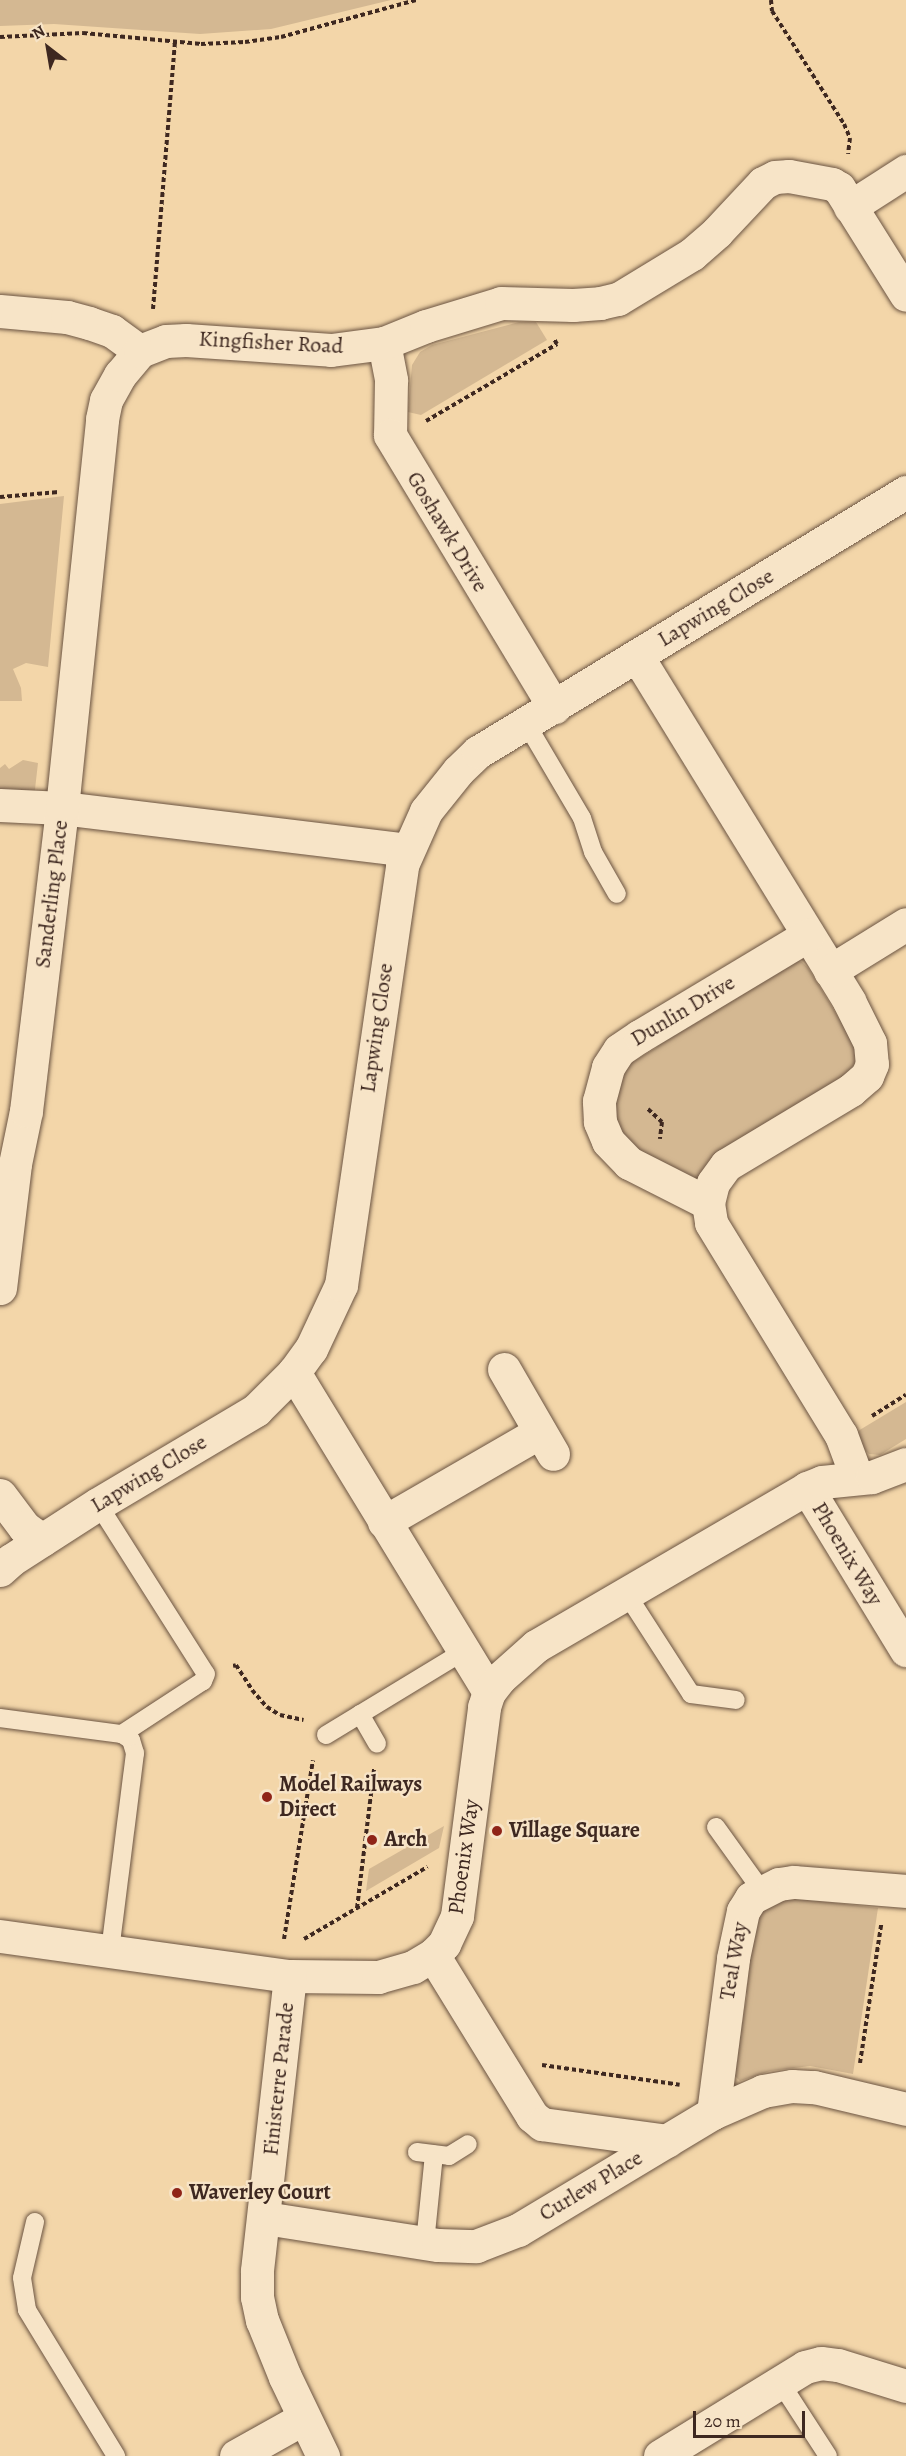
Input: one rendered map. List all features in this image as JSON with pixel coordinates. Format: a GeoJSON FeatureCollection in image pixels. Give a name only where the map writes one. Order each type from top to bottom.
{"type":"FeatureCollection","features":[{"type":"Feature","properties":{"kind":"street"},"geometry":{"type":"LineString","coordinates":[[906,171],[841,195],[906,295]]}},
{"type":"Feature","properties":{"kind":"street","name":"Kingfisher Road"},"geometry":{"type":"LineString","coordinates":[[145,348],[166,341],[186,339],[330,350],[384,343],[476,309],[501,303],[532,302],[573,305],[600,303],[618,299],[692,254],[717,232],[763,183],[775,177],[789,176],[841,195]]}},
{"type":"Feature","properties":{"kind":"street"},"geometry":{"type":"LineString","coordinates":[[0,311],[67,317],[112,331],[145,348],[120,375],[106,400],[62,808],[0,805]]}},
{"type":"Feature","properties":{"kind":"street","name":"Goshawk Drive"},"geometry":{"type":"LineString","coordinates":[[384,343],[391,380],[390,435],[540,715]]}},
{"type":"Feature","properties":{"kind":"street","name":"Lapwing Close"},"geometry":{"type":"LineString","coordinates":[[0,1570],[11,1560],[98,1504],[256,1410],[294,1372],[310,1349],[341,1285],[397,884],[407,850],[426,811],[458,771],[477,752],[906,492]]}},
{"type":"Feature","properties":{"kind":"street"},"geometry":{"type":"LineString","coordinates":[[637,656],[830,971],[867,1034],[872,1052],[872,1064],[867,1076],[851,1090],[726,1165],[712,1183],[708,1203],[711,1224],[841,1436],[857,1478]]}},
{"type":"Feature","properties":{"kind":"street","name":"Sanderling Place"},"geometry":{"type":"LineString","coordinates":[[0,1288],[8,1163],[27,1111],[62,808],[407,850]]}},
{"type":"Feature","properties":{"kind":"street"},"geometry":{"type":"LineString","coordinates":[[830,971],[906,924]]}},
{"type":"Feature","properties":{"kind":"street","name":"Dunlin Drive"},"geometry":{"type":"LineString","coordinates":[[708,1203],[629,1163],[608,1141],[600,1122],[598,1101],[608,1067],[619,1050],[640,1036],[808,935]]}},
{"type":"Feature","properties":{"kind":"street"},"geometry":{"type":"LineString","coordinates":[[384,1522],[546,1443],[504,1370]]}},
{"type":"Feature","properties":{"kind":"street"},"geometry":{"type":"LineString","coordinates":[[294,1372],[489,1692]]}},
{"type":"Feature","properties":{"kind":"street","name":"Phoenix Way"},"geometry":{"type":"LineString","coordinates":[[0,1936],[290,1976],[378,1977],[400,1973],[433,1955],[452,1932],[457,1916],[469,1842],[480,1735],[489,1692],[514,1663],[536,1646],[807,1488],[822,1482],[889,1472],[906,1464]]}},
{"type":"Feature","properties":{"kind":"street","name":"Phoenix Way"},"geometry":{"type":"LineString","coordinates":[[807,1488],[906,1650]]}},
{"type":"Feature","properties":{"kind":"street"},"geometry":{"type":"LineString","coordinates":[[0,1495],[24,1527],[42,1540]]}},
{"type":"Feature","properties":{"kind":"street"},"geometry":{"type":"LineString","coordinates":[[762,1891],[780,1884],[794,1882],[896,1890]]}},
{"type":"Feature","properties":{"kind":"street","name":"Teal Way"},"geometry":{"type":"LineString","coordinates":[[715,2102],[732,1970],[743,1911],[751,1898],[762,1891]]}},
{"type":"Feature","properties":{"kind":"street"},"geometry":{"type":"LineString","coordinates":[[433,1955],[532,2116],[542,2124],[667,2141]]}},
{"type":"Feature","properties":{"kind":"street","name":"Finisterre Parade"},"geometry":{"type":"LineString","coordinates":[[290,1976],[265,2218],[257,2271],[258,2309],[304,2418],[323,2456]]}},
{"type":"Feature","properties":{"kind":"street","name":"Curlew Place"},"geometry":{"type":"LineString","coordinates":[[265,2218],[425,2243],[461,2246],[496,2241],[667,2141],[715,2102],[792,2086],[814,2087],[854,2095],[906,2109]]}},
{"type":"Feature","properties":{"kind":"street"},"geometry":{"type":"LineString","coordinates":[[660,2456],[805,2367],[821,2363],[838,2365],[906,2386]]}},
{"type":"Feature","properties":{"kind":"street"},"geometry":{"type":"LineString","coordinates":[[236,2456],[304,2418]]}},
{"type":"Feature","properties":{"kind":"lane"},"geometry":{"type":"LineString","coordinates":[[540,715],[582,818],[592,852],[617,894]]}},
{"type":"Feature","properties":{"kind":"lane"},"geometry":{"type":"LineString","coordinates":[[98,1504],[205,1672],[206,1679],[122,1734]]}},
{"type":"Feature","properties":{"kind":"lane"},"geometry":{"type":"LineString","coordinates":[[626,1593],[691,1694],[736,1700]]}},
{"type":"Feature","properties":{"kind":"lane"},"geometry":{"type":"LineString","coordinates":[[326,1735],[464,1651]]}},
{"type":"Feature","properties":{"kind":"lane"},"geometry":{"type":"LineString","coordinates":[[360,1714],[377,1743]]}},
{"type":"Feature","properties":{"kind":"lane"},"geometry":{"type":"LineString","coordinates":[[0,1718],[122,1734],[131,1740],[135,1753],[110,1951]]}},
{"type":"Feature","properties":{"kind":"lane"},"geometry":{"type":"LineString","coordinates":[[716,1827],[762,1891]]}},
{"type":"Feature","properties":{"kind":"lane"},"geometry":{"type":"LineString","coordinates":[[425,2243],[425,2153],[449,2156],[468,2144]]}},
{"type":"Feature","properties":{"kind":"lane"},"geometry":{"type":"LineString","coordinates":[[35,2222],[22,2278],[27,2310],[116,2456]]}},
{"type":"Feature","properties":{"kind":"lane"},"geometry":{"type":"LineString","coordinates":[[780,2382],[828,2456]]}},
{"type":"Feature","properties":{"kind":"path"},"geometry":{"type":"LineString","coordinates":[[0,37],[83,33],[221,44],[282,37],[416,0]]}},
{"type":"Feature","properties":{"kind":"path"},"geometry":{"type":"LineString","coordinates":[[771,0],[772,10],[848,131],[848,152],[841,195]]}},
{"type":"Feature","properties":{"kind":"path"},"geometry":{"type":"LineString","coordinates":[[145,348],[175,41]]}},
{"type":"Feature","properties":{"kind":"path"},"geometry":{"type":"LineString","coordinates":[[389,413],[424,422],[557,344],[532,302]]}},
{"type":"Feature","properties":{"kind":"path"},"geometry":{"type":"LineString","coordinates":[[0,497],[59,492],[94,495]]}},
{"type":"Feature","properties":{"kind":"path"},"geometry":{"type":"LineString","coordinates":[[206,1679],[208,1682],[236,1665],[258,1698],[280,1715],[305,1720],[336,1715],[343,1724]]}},
{"type":"Feature","properties":{"kind":"path"},"geometry":{"type":"LineString","coordinates":[[254,1971],[282,1952],[315,1750],[326,1735]]}},
{"type":"Feature","properties":{"kind":"path"},"geometry":{"type":"LineString","coordinates":[[357,1908],[377,1743]]}},
{"type":"Feature","properties":{"kind":"path"},"geometry":{"type":"LineString","coordinates":[[301,1941],[469,1842]]}},
{"type":"Feature","properties":{"kind":"path"},"geometry":{"type":"LineString","coordinates":[[854,2095],[896,1890]]}},
{"type":"Feature","properties":{"kind":"path"},"geometry":{"type":"LineString","coordinates":[[497,2058],[715,2102]]}},
{"type":"Feature","properties":{"kind":"shaded area"},"geometry":{"type":"Polygon","coordinates":[[[0,0],[391,0],[271,29],[200,34],[54,24],[0,26],[0,0]]]}},
{"type":"Feature","properties":{"kind":"shaded area"},"geometry":{"type":"Polygon","coordinates":[[[519,322],[536,322],[547,340],[421,415],[408,412],[412,365],[420,352],[432,345],[519,322]]]}},
{"type":"Feature","properties":{"kind":"shaded area"},"geometry":{"type":"Polygon","coordinates":[[[64,496],[48,667],[26,663],[13,669],[21,688],[22,701],[0,701],[0,504],[64,496]]]}},
{"type":"Feature","properties":{"kind":"shaded area"},"geometry":{"type":"Polygon","coordinates":[[[23,760],[38,763],[34,798],[0,794],[0,768],[5,764],[9,769],[23,760]]]}},
{"type":"Feature","properties":{"kind":"shaded area"},"geometry":{"type":"Polygon","coordinates":[[[792,959],[802,962],[808,968],[856,1046],[857,1061],[846,1074],[697,1184],[626,1151],[611,1104],[629,1064],[656,1048],[666,1036],[709,1006],[736,998],[792,959]]]}},
{"type":"Feature","properties":{"kind":"shaded area"},"geometry":{"type":"Polygon","coordinates":[[[906,1402],[906,1439],[880,1455],[869,1454],[863,1448],[858,1431],[906,1402]]]}},
{"type":"Feature","properties":{"kind":"shaded area"},"geometry":{"type":"Polygon","coordinates":[[[444,1826],[439,1848],[366,1891],[369,1869],[444,1826]]]}},
{"type":"Feature","properties":{"kind":"shaded area"},"geometry":{"type":"Polygon","coordinates":[[[784,1897],[878,1908],[853,2074],[810,2066],[770,2071],[740,2081],[735,2076],[747,1995],[743,1982],[758,1912],[784,1897]]]}},
{"type":"Feature","properties":{"kind":"place","name":"Model Railways Direct"},"geometry":{"type":"Point","coordinates":[267,1797]}},
{"type":"Feature","properties":{"kind":"place","name":"Village Square"},"geometry":{"type":"Point","coordinates":[497,1831]}},
{"type":"Feature","properties":{"kind":"place","name":"Arch"},"geometry":{"type":"Point","coordinates":[372,1840]}},
{"type":"Feature","properties":{"kind":"place","name":"Waverley Court"},"geometry":{"type":"Point","coordinates":[177,2193]}}]}
